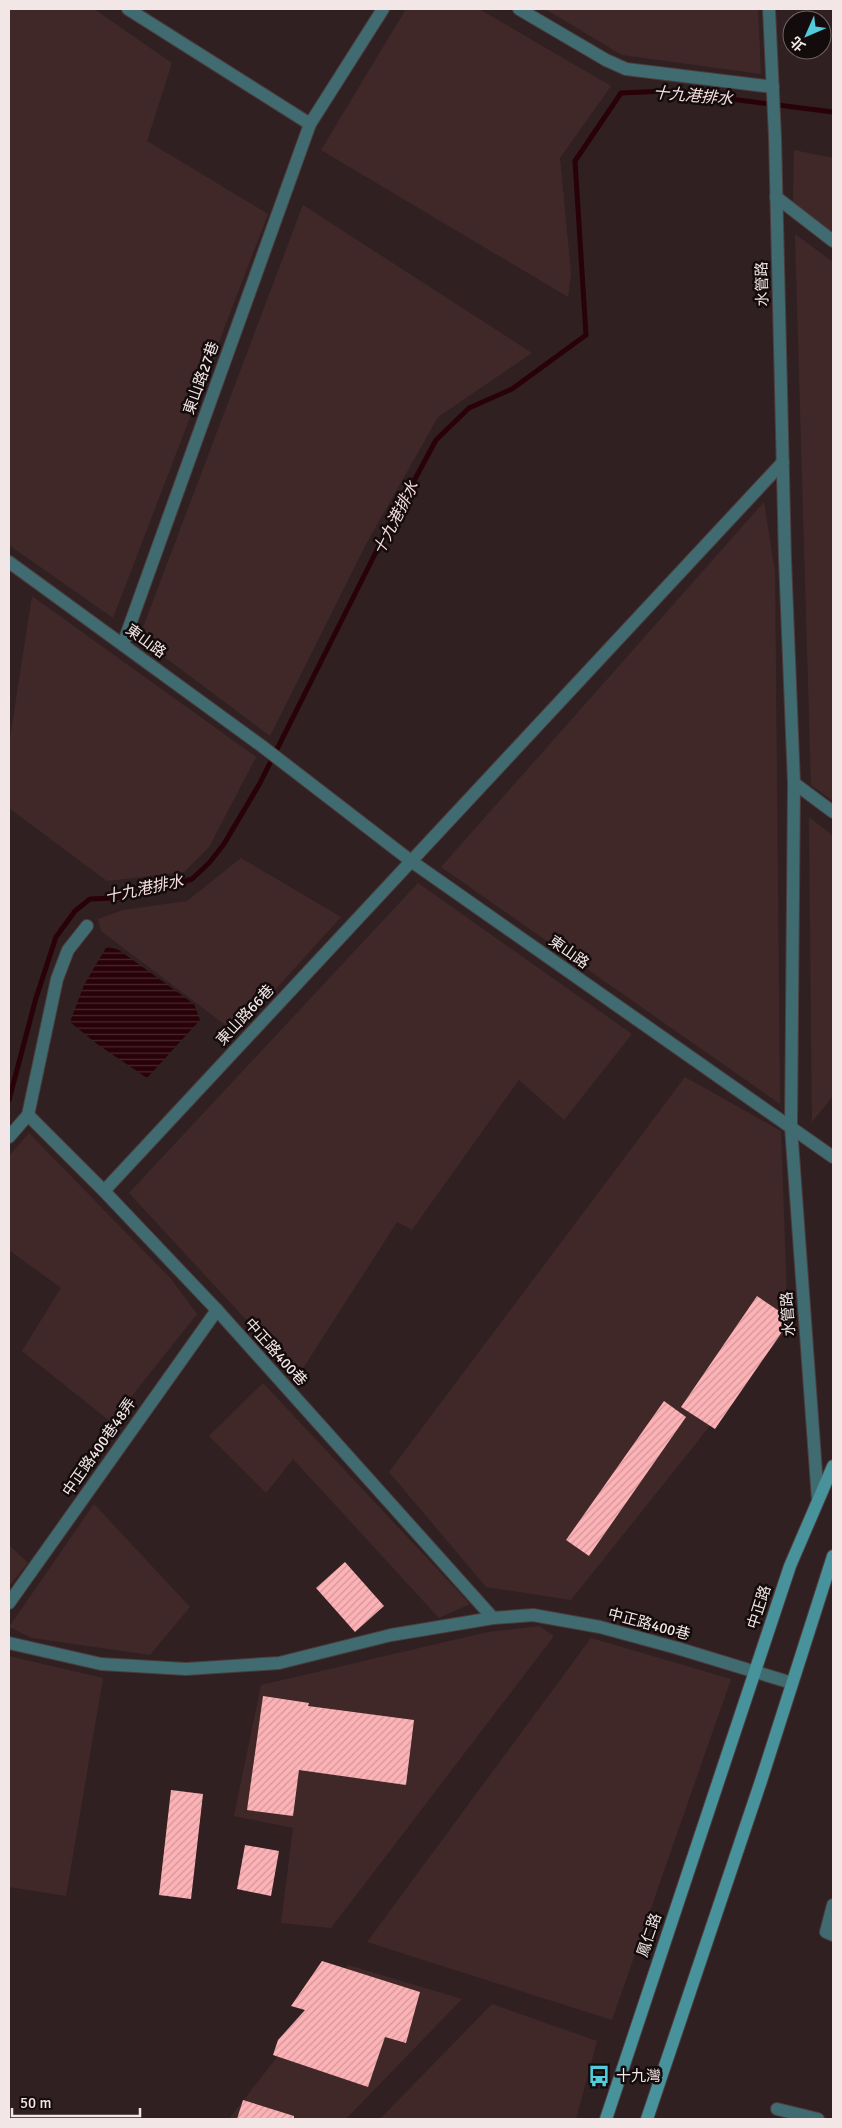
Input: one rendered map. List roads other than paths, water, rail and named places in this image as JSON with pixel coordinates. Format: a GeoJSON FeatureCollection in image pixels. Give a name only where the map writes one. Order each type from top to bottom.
{"type":"FeatureCollection","features":[{"type":"Feature","properties":{"kind":"main road","name":"中正路"},"geometry":{"type":"LineString","coordinates":[[726,1762],[790,1566],[833,1466]]}},
{"type":"Feature","properties":{"kind":"main road"},"geometry":{"type":"LineString","coordinates":[[647,2119],[761,1781],[833,1556]]}},
{"type":"Feature","properties":{"kind":"main road","name":"鳳仁路"},"geometry":{"type":"LineString","coordinates":[[606,2119],[726,1762]]}},
{"type":"Feature","properties":{"kind":"street"},"geometry":{"type":"LineString","coordinates":[[128,9],[310,124]]}},
{"type":"Feature","properties":{"kind":"street","name":"東山路27巷"},"geometry":{"type":"LineString","coordinates":[[123,644],[310,124],[383,9]]}},
{"type":"Feature","properties":{"kind":"street"},"geometry":{"type":"LineString","coordinates":[[519,9],[606,60],[626,69],[773,92]]}},
{"type":"Feature","properties":{"kind":"street","name":"水管路"},"geometry":{"type":"LineString","coordinates":[[769,9],[773,92],[785,559],[794,783],[791,1127],[818,1500]]}},
{"type":"Feature","properties":{"kind":"street"},"geometry":{"type":"LineString","coordinates":[[776,197],[833,241]]}},
{"type":"Feature","properties":{"kind":"street","name":"東山路66巷"},"geometry":{"type":"LineString","coordinates":[[104,1191],[782,462]]}},
{"type":"Feature","properties":{"kind":"street","name":"東山路"},"geometry":{"type":"LineString","coordinates":[[9,562],[263,747],[411,861],[833,1157]]}},
{"type":"Feature","properties":{"kind":"street"},"geometry":{"type":"LineString","coordinates":[[794,783],[833,812]]}},
{"type":"Feature","properties":{"kind":"street"},"geometry":{"type":"LineString","coordinates":[[9,1137],[28,1115],[57,979],[68,950],[87,926]]}},
{"type":"Feature","properties":{"kind":"street","name":"中正路400巷"},"geometry":{"type":"LineString","coordinates":[[28,1115],[104,1191],[217,1310],[493,1618]]}},
{"type":"Feature","properties":{"kind":"street","name":"中正路400巷48弄"},"geometry":{"type":"LineString","coordinates":[[9,1603],[217,1310]]}},
{"type":"Feature","properties":{"kind":"street","name":"中正路400巷"},"geometry":{"type":"LineString","coordinates":[[9,1643],[101,1664],[186,1669],[279,1663],[390,1635],[493,1618],[533,1615],[600,1627],[792,1683]]}},
{"type":"Feature","properties":{"kind":"street"},"geometry":{"type":"LineString","coordinates":[[833,1905],[826,1932],[833,1935]]}},
{"type":"Feature","properties":{"kind":"street"},"geometry":{"type":"LineString","coordinates":[[777,2109],[818,2119]]}},
{"type":"Feature","properties":{"kind":"waterway","name":"十九港排水"},"geometry":{"type":"LineString","coordinates":[[9,1100],[36,998],[56,937],[75,911],[90,899],[115,898],[167,887],[192,879],[209,863],[224,844],[260,783],[380,544],[436,440],[469,408],[512,389],[586,335],[575,161],[621,93],[666,91],[833,112]]}},
{"type":"Feature","properties":{"kind":"place","name":"十九灣"},"geometry":{"type":"Point","coordinates":[599,2076]}}]}
